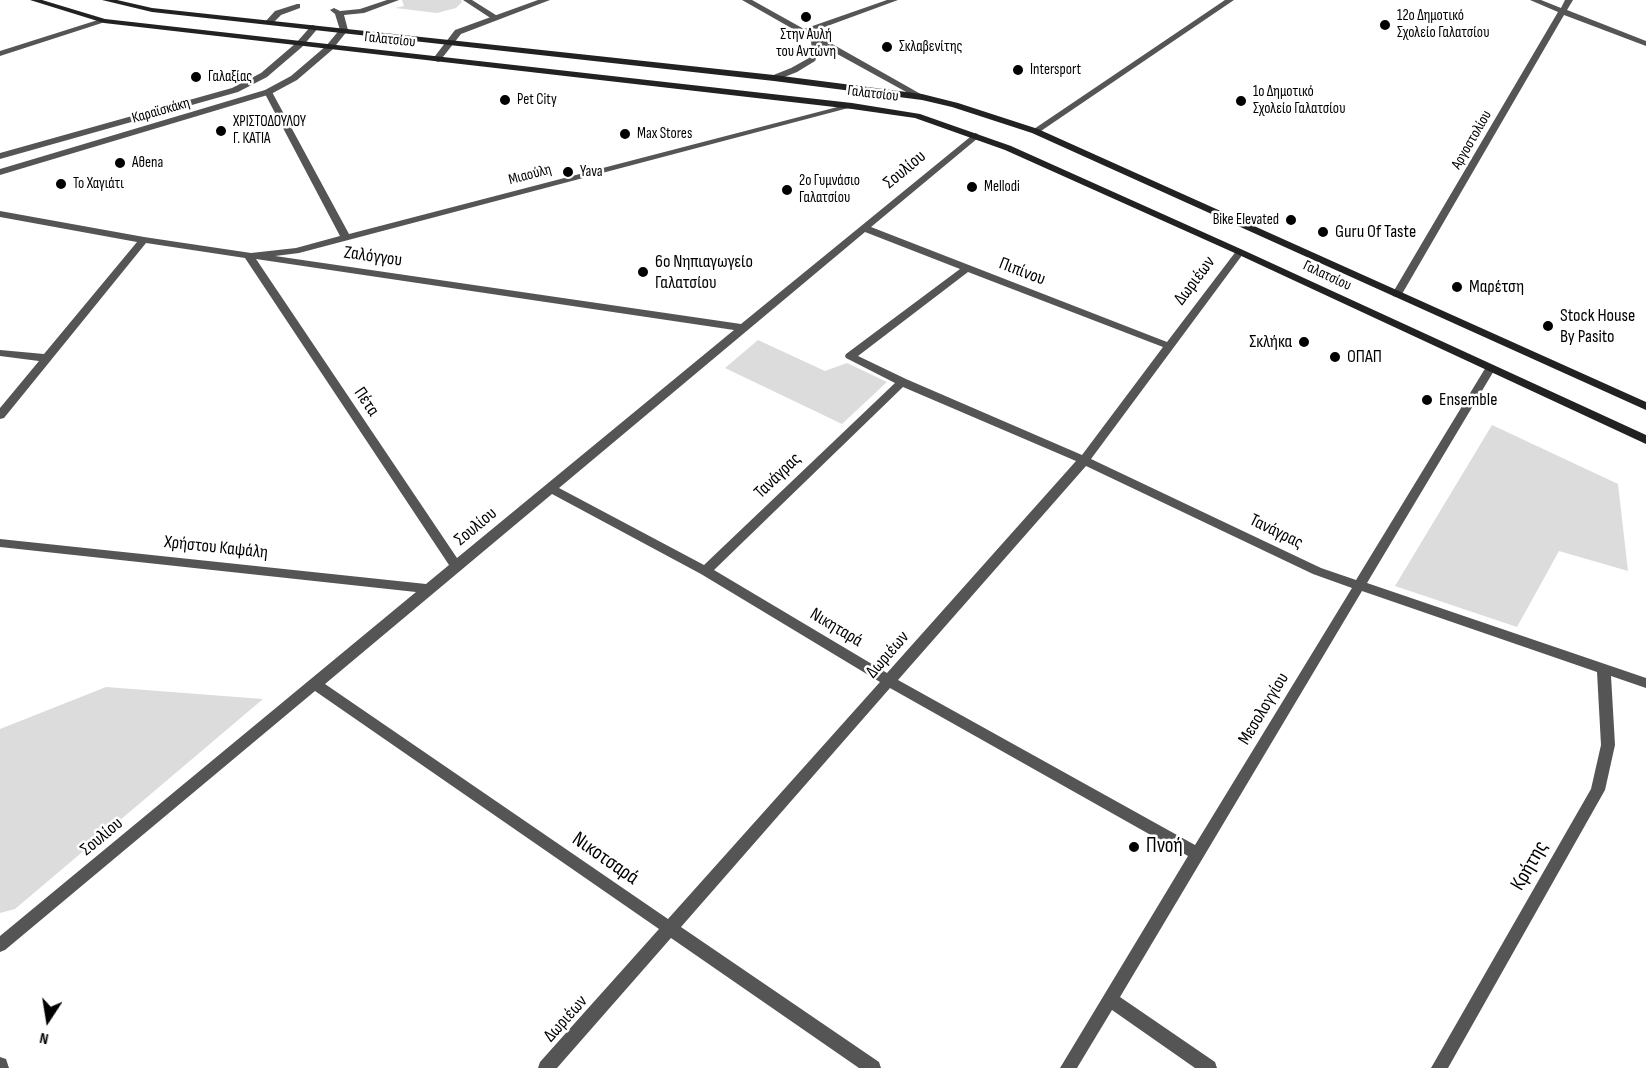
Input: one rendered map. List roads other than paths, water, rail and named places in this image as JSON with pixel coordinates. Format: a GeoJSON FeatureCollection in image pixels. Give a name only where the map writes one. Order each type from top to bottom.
{"type":"FeatureCollection","features":[{"type":"Feature","properties":{"kind":"main road","name":"Γαλατσίου"},"geometry":{"type":"LineString","coordinates":[[34,0],[104,21],[299,45],[852,106],[917,116],[1008,148],[1240,252],[1646,440]]}},
{"type":"Feature","properties":{"kind":"main road","name":"Γαλατσίου"},"geometry":{"type":"LineString","coordinates":[[106,0],[152,10],[774,78],[922,97],[965,108],[1035,131],[1646,406]]}},
{"type":"Feature","properties":{"kind":"street"},"geometry":{"type":"LineString","coordinates":[[344,30],[337,11],[367,10],[395,0]]}},
{"type":"Feature","properties":{"kind":"street"},"geometry":{"type":"LineString","coordinates":[[467,0],[495,16]]}},
{"type":"Feature","properties":{"kind":"street"},"geometry":{"type":"LineString","coordinates":[[436,60],[458,32],[495,16],[546,0]]}},
{"type":"Feature","properties":{"kind":"street"},"geometry":{"type":"LineString","coordinates":[[746,0],[806,31],[922,97]]}},
{"type":"Feature","properties":{"kind":"street"},"geometry":{"type":"LineString","coordinates":[[806,31],[894,0]]}},
{"type":"Feature","properties":{"kind":"street"},"geometry":{"type":"LineString","coordinates":[[1035,131],[1230,0]]}},
{"type":"Feature","properties":{"kind":"street"},"geometry":{"type":"LineString","coordinates":[[1534,0],[1646,44]]}},
{"type":"Feature","properties":{"kind":"street","name":"Αργοστολίου"},"geometry":{"type":"LineString","coordinates":[[1397,294],[1569,0]]}},
{"type":"Feature","properties":{"kind":"street"},"geometry":{"type":"LineString","coordinates":[[269,22],[278,13],[297,6]]}},
{"type":"Feature","properties":{"kind":"street"},"geometry":{"type":"LineString","coordinates":[[0,54],[104,21]]}},
{"type":"Feature","properties":{"kind":"street","name":"Καραϊσκάκη"},"geometry":{"type":"LineString","coordinates":[[0,156],[235,90],[264,75],[299,45],[315,27]]}},
{"type":"Feature","properties":{"kind":"street","name":"Καραϊσκάκη"},"geometry":{"type":"LineString","coordinates":[[0,172],[268,92],[294,78],[329,48],[344,30]]}},
{"type":"Feature","properties":{"kind":"street"},"geometry":{"type":"LineString","coordinates":[[774,78],[812,59],[816,50],[814,41],[806,31]]}},
{"type":"Feature","properties":{"kind":"street"},"geometry":{"type":"LineString","coordinates":[[268,92],[346,238]]}},
{"type":"Feature","properties":{"kind":"street","name":"Μιαούλη"},"geometry":{"type":"LineString","coordinates":[[249,256],[297,251],[852,106]]}},
{"type":"Feature","properties":{"kind":"street","name":"Σουλίου"},"geometry":{"type":"LineString","coordinates":[[0,945],[975,136]]}},
{"type":"Feature","properties":{"kind":"street","name":"Ζαλόγγου"},"geometry":{"type":"LineString","coordinates":[[0,214],[144,240],[743,328]]}},
{"type":"Feature","properties":{"kind":"street","name":"Πιπίνου"},"geometry":{"type":"LineString","coordinates":[[864,228],[1169,346]]}},
{"type":"Feature","properties":{"kind":"street"},"geometry":{"type":"LineString","coordinates":[[0,415],[144,240]]}},
{"type":"Feature","properties":{"kind":"street","name":"Δωριέων"},"geometry":{"type":"LineString","coordinates":[[546,1068],[1084,460],[1240,252]]}},
{"type":"Feature","properties":{"kind":"street","name":"Πέτα"},"geometry":{"type":"LineString","coordinates":[[249,256],[456,566]]}},
{"type":"Feature","properties":{"kind":"street","name":"Τανάγρας"},"geometry":{"type":"LineString","coordinates":[[967,268],[850,356],[902,382],[1084,460],[1317,571],[1646,683]]}},
{"type":"Feature","properties":{"kind":"street"},"geometry":{"type":"LineString","coordinates":[[0,353],[46,358]]}},
{"type":"Feature","properties":{"kind":"street","name":"Μεσολογγίου"},"geometry":{"type":"LineString","coordinates":[[1068,1068],[1490,369]]}},
{"type":"Feature","properties":{"kind":"street","name":"Τανάγρας"},"geometry":{"type":"LineString","coordinates":[[705,571],[902,382]]}},
{"type":"Feature","properties":{"kind":"street","name":"Νικηταρά"},"geometry":{"type":"LineString","coordinates":[[550,488],[705,571],[889,681],[1197,854]]}},
{"type":"Feature","properties":{"kind":"street","name":"Χρήστου Καψάλη"},"geometry":{"type":"LineString","coordinates":[[0,543],[428,589]]}},
{"type":"Feature","properties":{"kind":"street","name":"Κρήτης"},"geometry":{"type":"LineString","coordinates":[[1439,1068],[1598,790],[1608,745],[1604,670]]}},
{"type":"Feature","properties":{"kind":"street","name":"Νικοτσαρά"},"geometry":{"type":"LineString","coordinates":[[315,684],[873,1068]]}},
{"type":"Feature","properties":{"kind":"street"},"geometry":{"type":"LineString","coordinates":[[1110,999],[1209,1068]]}},
{"type":"Feature","properties":{"kind":"place","name":"Στην Αυλή του Αντώνη"},"geometry":{"type":"Point","coordinates":[806,17]}},
{"type":"Feature","properties":{"kind":"place","name":"12ο Δημοτικό Σχολείο Γαλατσίου"},"geometry":{"type":"Point","coordinates":[1385,25]}},
{"type":"Feature","properties":{"kind":"place","name":"Σκλαβενίτης"},"geometry":{"type":"Point","coordinates":[887,47]}},
{"type":"Feature","properties":{"kind":"place","name":"Intersport"},"geometry":{"type":"Point","coordinates":[1018,70]}},
{"type":"Feature","properties":{"kind":"place","name":"Γαλαξίας"},"geometry":{"type":"Point","coordinates":[196,77]}},
{"type":"Feature","properties":{"kind":"place","name":"Pet City"},"geometry":{"type":"Point","coordinates":[505,100]}},
{"type":"Feature","properties":{"kind":"place","name":"1ο Δημοτικό Σχολείο Γαλατσίου"},"geometry":{"type":"Point","coordinates":[1241,101]}},
{"type":"Feature","properties":{"kind":"place","name":"ΧΡΙΣΤΟΔΟΥΛΟΥ Γ. ΚΑΤΙΑ"},"geometry":{"type":"Point","coordinates":[221,131]}},
{"type":"Feature","properties":{"kind":"place","name":"Max Stores"},"geometry":{"type":"Point","coordinates":[625,134]}},
{"type":"Feature","properties":{"kind":"place","name":"Αθena"},"geometry":{"type":"Point","coordinates":[120,163]}},
{"type":"Feature","properties":{"kind":"place","name":"Yava"},"geometry":{"type":"Point","coordinates":[568,172]}},
{"type":"Feature","properties":{"kind":"place","name":"Το Χαγιάτι"},"geometry":{"type":"Point","coordinates":[61,184]}},
{"type":"Feature","properties":{"kind":"place","name":"Mellodi"},"geometry":{"type":"Point","coordinates":[972,187]}},
{"type":"Feature","properties":{"kind":"place","name":"2ο Γυμνάσιο Γαλατσίου"},"geometry":{"type":"Point","coordinates":[787,190]}},
{"type":"Feature","properties":{"kind":"place","name":"Bike Elevated"},"geometry":{"type":"Point","coordinates":[1291,220]}},
{"type":"Feature","properties":{"kind":"place","name":"Guru Of Taste"},"geometry":{"type":"Point","coordinates":[1323,232]}},
{"type":"Feature","properties":{"kind":"place","name":"6ο Νηπιαγωγείο Γαλατσίου"},"geometry":{"type":"Point","coordinates":[643,272]}},
{"type":"Feature","properties":{"kind":"place","name":"Μαρέτση"},"geometry":{"type":"Point","coordinates":[1457,287]}},
{"type":"Feature","properties":{"kind":"place","name":"Stock House By Pasito"},"geometry":{"type":"Point","coordinates":[1548,326]}},
{"type":"Feature","properties":{"kind":"place","name":"Σκλήκα"},"geometry":{"type":"Point","coordinates":[1304,342]}},
{"type":"Feature","properties":{"kind":"place","name":"ΟΠΑΠ"},"geometry":{"type":"Point","coordinates":[1335,357]}},
{"type":"Feature","properties":{"kind":"place","name":"Ensemble"},"geometry":{"type":"Point","coordinates":[1427,400]}},
{"type":"Feature","properties":{"kind":"place","name":"Πνοή"},"geometry":{"type":"Point","coordinates":[1134,847]}}]}
